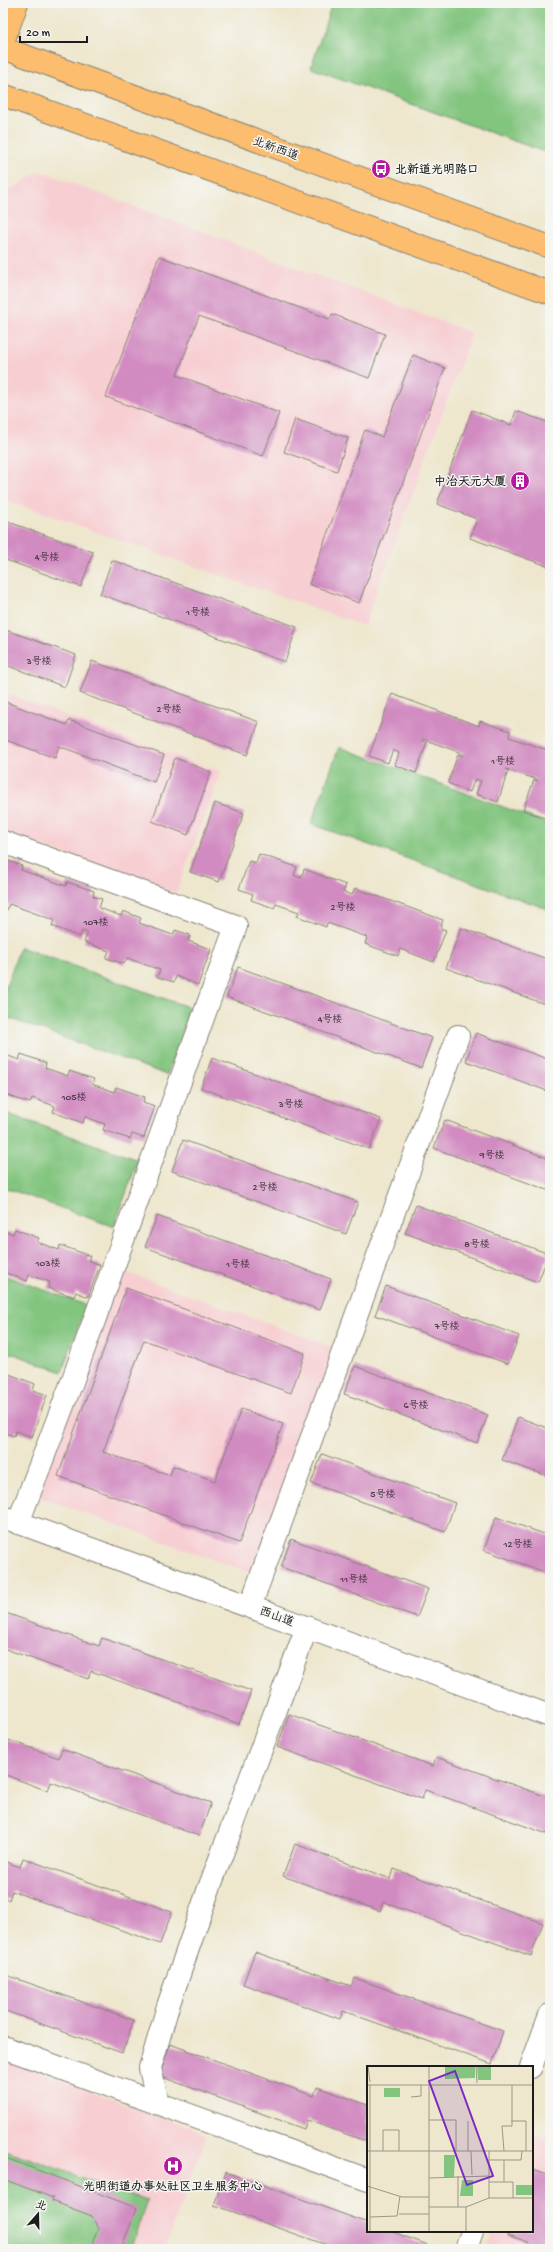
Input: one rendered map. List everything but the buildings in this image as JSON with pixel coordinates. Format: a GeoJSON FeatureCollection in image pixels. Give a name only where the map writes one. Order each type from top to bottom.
{"type":"FeatureCollection","features":[{"type":"Feature","properties":{"kind":"main road"},"geometry":{"type":"LineString","coordinates":[[3,42],[17,3]]}},
{"type":"Feature","properties":{"kind":"main road","name":"北新西道"},"geometry":{"type":"LineString","coordinates":[[3,48],[550,247]]}},
{"type":"Feature","properties":{"kind":"main road"},"geometry":{"type":"LineString","coordinates":[[3,95],[550,293]]}},
{"type":"Feature","properties":{"kind":"street"},"geometry":{"type":"LineString","coordinates":[[3,842],[236,926],[75,1375],[11,1520]]}},
{"type":"Feature","properties":{"kind":"street"},"geometry":{"type":"LineString","coordinates":[[250,1607],[458,1036]]}},
{"type":"Feature","properties":{"kind":"street","name":"西山道"},"geometry":{"type":"LineString","coordinates":[[11,1520],[550,1716]]}},
{"type":"Feature","properties":{"kind":"street"},"geometry":{"type":"LineString","coordinates":[[158,2104],[150,2068],[168,2006],[208,1890],[307,1627]]}},
{"type":"Feature","properties":{"kind":"street"},"geometry":{"type":"LineString","coordinates":[[531,2066],[550,2015]]}},
{"type":"Feature","properties":{"kind":"street"},"geometry":{"type":"LineString","coordinates":[[3,2047],[367,2180]]}},
{"type":"Feature","properties":{"kind":"street"},"geometry":{"type":"LineString","coordinates":[[466,2249],[472,2232]]}},
{"type":"Feature","properties":{"kind":"shaded area"},"geometry":{"type":"Polygon","coordinates":[[[40,171],[472,333],[364,626],[3,499],[3,195],[40,171]]]}},
{"type":"Feature","properties":{"kind":"shaded area"},"geometry":{"type":"Polygon","coordinates":[[[3,693],[221,772],[176,894],[3,832],[3,693]]]}},
{"type":"Feature","properties":{"kind":"shaded area"},"geometry":{"type":"Polygon","coordinates":[[[120,1270],[335,1348],[253,1574],[37,1496],[120,1270]]]}},
{"type":"Feature","properties":{"kind":"shaded area"},"geometry":{"type":"Polygon","coordinates":[[[3,2058],[207,2134],[165,2249],[3,2249],[3,2058]]]}},
{"type":"Feature","properties":{"kind":"shaded area"},"geometry":{"type":"Polygon","coordinates":[[[533,2133],[550,2140],[550,2249],[487,2249],[494,2232],[533,2232],[533,2133]]]}},
{"type":"Feature","properties":{"kind":"green space"},"geometry":{"type":"Polygon","coordinates":[[[332,3],[550,3],[550,154],[311,68],[332,3]]]}},
{"type":"Feature","properties":{"kind":"green space"},"geometry":{"type":"Polygon","coordinates":[[[339,747],[550,824],[550,910],[311,824],[339,747]]]}},
{"type":"Feature","properties":{"kind":"green space"},"geometry":{"type":"Polygon","coordinates":[[[20,947],[191,1008],[167,1075],[3,1016],[3,995],[20,947]]]}},
{"type":"Feature","properties":{"kind":"green space"},"geometry":{"type":"Polygon","coordinates":[[[3,1112],[138,1160],[114,1227],[3,1187],[3,1112]]]}},
{"type":"Feature","properties":{"kind":"green space"},"geometry":{"type":"Polygon","coordinates":[[[3,1275],[86,1305],[62,1372],[3,1350],[3,1275]]]}},
{"type":"Feature","properties":{"kind":"green space"},"geometry":{"type":"Polygon","coordinates":[[[3,2149],[147,2201],[130,2249],[3,2249],[3,2149]]]}},
{"type":"Feature","properties":{"kind":"place","name":"北新道光明路口"},"geometry":{"type":"Point","coordinates":[381,169]}},
{"type":"Feature","properties":{"kind":"place","name":"中冶天元大厦"},"geometry":{"type":"Point","coordinates":[520,481]}},
{"type":"Feature","properties":{"kind":"place","name":"光明街道办事处社区卫生服务中心"},"geometry":{"type":"Point","coordinates":[173,2166]}}]}
